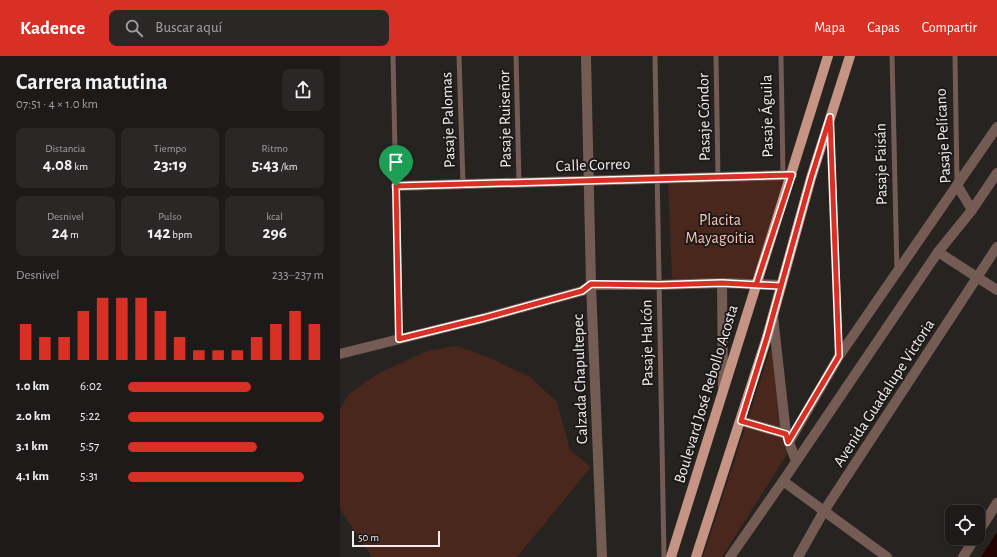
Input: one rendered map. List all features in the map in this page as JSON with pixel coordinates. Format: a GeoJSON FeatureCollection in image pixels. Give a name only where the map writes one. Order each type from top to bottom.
{"type":"FeatureCollection","features":[{"type":"Feature","properties":{"kind":"main road","name":"Boulevard José Rebollo Acosta"},"geometry":{"type":"LineString","coordinates":[[671,557],[756,285],[787,175],[828,56]]}},
{"type":"Feature","properties":{"kind":"main road"},"geometry":{"type":"LineString","coordinates":[[830,117],[830,99],[843,56]]}},
{"type":"Feature","properties":{"kind":"main road"},"geometry":{"type":"LineString","coordinates":[[696,557],[741,421],[773,316],[811,178],[850,56]]}},
{"type":"Feature","properties":{"kind":"street","name":"Calzada Chapultepec"},"geometry":{"type":"LineString","coordinates":[[586,56],[591,284],[602,557]]}},
{"type":"Feature","properties":{"kind":"street"},"geometry":{"type":"LineString","coordinates":[[787,438],[839,356],[997,126]]}},
{"type":"Feature","properties":{"kind":"street"},"geometry":{"type":"LineString","coordinates":[[730,557],[938,252],[972,210],[997,173]]}},
{"type":"Feature","properties":{"kind":"street","name":"Calle Correo"},"geometry":{"type":"LineString","coordinates":[[396,186],[787,175]]}},
{"type":"Feature","properties":{"kind":"street","name":"Pasaje Pelícano"},"geometry":{"type":"LineString","coordinates":[[957,185],[972,210]]}},
{"type":"Feature","properties":{"kind":"street","name":"Avenida Guadalupe Victoria"},"geometry":{"type":"LineString","coordinates":[[798,557],[824,511],[997,247]]}},
{"type":"Feature","properties":{"kind":"street"},"geometry":{"type":"LineString","coordinates":[[938,252],[997,290]]}},
{"type":"Feature","properties":{"kind":"street"},"geometry":{"type":"LineString","coordinates":[[340,354],[484,318],[582,291],[591,284],[659,285],[722,283],[781,286]]}},
{"type":"Feature","properties":{"kind":"street"},"geometry":{"type":"LineString","coordinates":[[722,283],[723,393]]}},
{"type":"Feature","properties":{"kind":"street"},"geometry":{"type":"LineString","coordinates":[[773,316],[787,438],[796,461]]}},
{"type":"Feature","properties":{"kind":"street"},"geometry":{"type":"LineString","coordinates":[[741,421],[787,438]]}},
{"type":"Feature","properties":{"kind":"street"},"geometry":{"type":"LineString","coordinates":[[782,481],[887,557]]}},
{"type":"Feature","properties":{"kind":"street"},"geometry":{"type":"LineString","coordinates":[[985,522],[997,503]]}},
{"type":"Feature","properties":{"kind":"street"},"geometry":{"type":"LineString","coordinates":[[963,557],[971,545]]}},
{"type":"Feature","properties":{"kind":"lane"},"geometry":{"type":"LineString","coordinates":[[393,56],[399,339]]}},
{"type":"Feature","properties":{"kind":"lane","name":"Pasaje Palomas"},"geometry":{"type":"LineString","coordinates":[[459,56],[462,184]]}},
{"type":"Feature","properties":{"kind":"lane","name":"Pasaje Ruiseñor"},"geometry":{"type":"LineString","coordinates":[[516,56],[519,182]]}},
{"type":"Feature","properties":{"kind":"lane","name":"Pasaje Halcón"},"geometry":{"type":"LineString","coordinates":[[655,56],[664,557]]}},
{"type":"Feature","properties":{"kind":"lane","name":"Pasaje Cóndor"},"geometry":{"type":"LineString","coordinates":[[716,56],[718,177]]}},
{"type":"Feature","properties":{"kind":"lane","name":"Pasaje Águila"},"geometry":{"type":"LineString","coordinates":[[780,56],[787,175]]}},
{"type":"Feature","properties":{"kind":"lane","name":"Pasaje Faisán"},"geometry":{"type":"LineString","coordinates":[[892,56],[897,272]]}},
{"type":"Feature","properties":{"kind":"lane","name":"Pasaje Pelícano"},"geometry":{"type":"LineString","coordinates":[[955,56],[957,185]]}},
{"type":"Feature","properties":{"kind":"lane"},"geometry":{"type":"LineString","coordinates":[[830,117],[839,356]]}},
{"type":"Feature","properties":{"kind":"green space","name":"Placita Mayagoitia"},"geometry":{"type":"Polygon","coordinates":[[[789,177],[756,279],[672,279],[668,179],[789,177]]]}},
{"type":"Feature","properties":{"kind":"green space"},"geometry":{"type":"Polygon","coordinates":[[[774,339],[789,451],[722,557],[703,557],[774,339]]]}},
{"type":"Feature","properties":{"kind":"green space"},"geometry":{"type":"Polygon","coordinates":[[[457,346],[492,359],[530,377],[557,402],[570,450],[591,467],[517,557],[372,557],[340,509],[340,409],[349,394],[377,374],[427,351],[457,346]]]}},
{"type":"Feature","properties":{"kind":"shaded area"},"geometry":{"type":"Polygon","coordinates":[[[997,532],[997,557],[981,557],[997,532]]]}},
{"type":"Feature","properties":{"kind":"route"},"geometry":{"type":"LineString","coordinates":[[396,186],[399,339],[484,318],[582,291],[591,284],[659,285],[722,283],[756,285],[781,286],[741,421],[786,434],[788,442],[839,356],[830,117],[811,178],[781,286],[756,285],[792,175],[396,186]]}}]}
